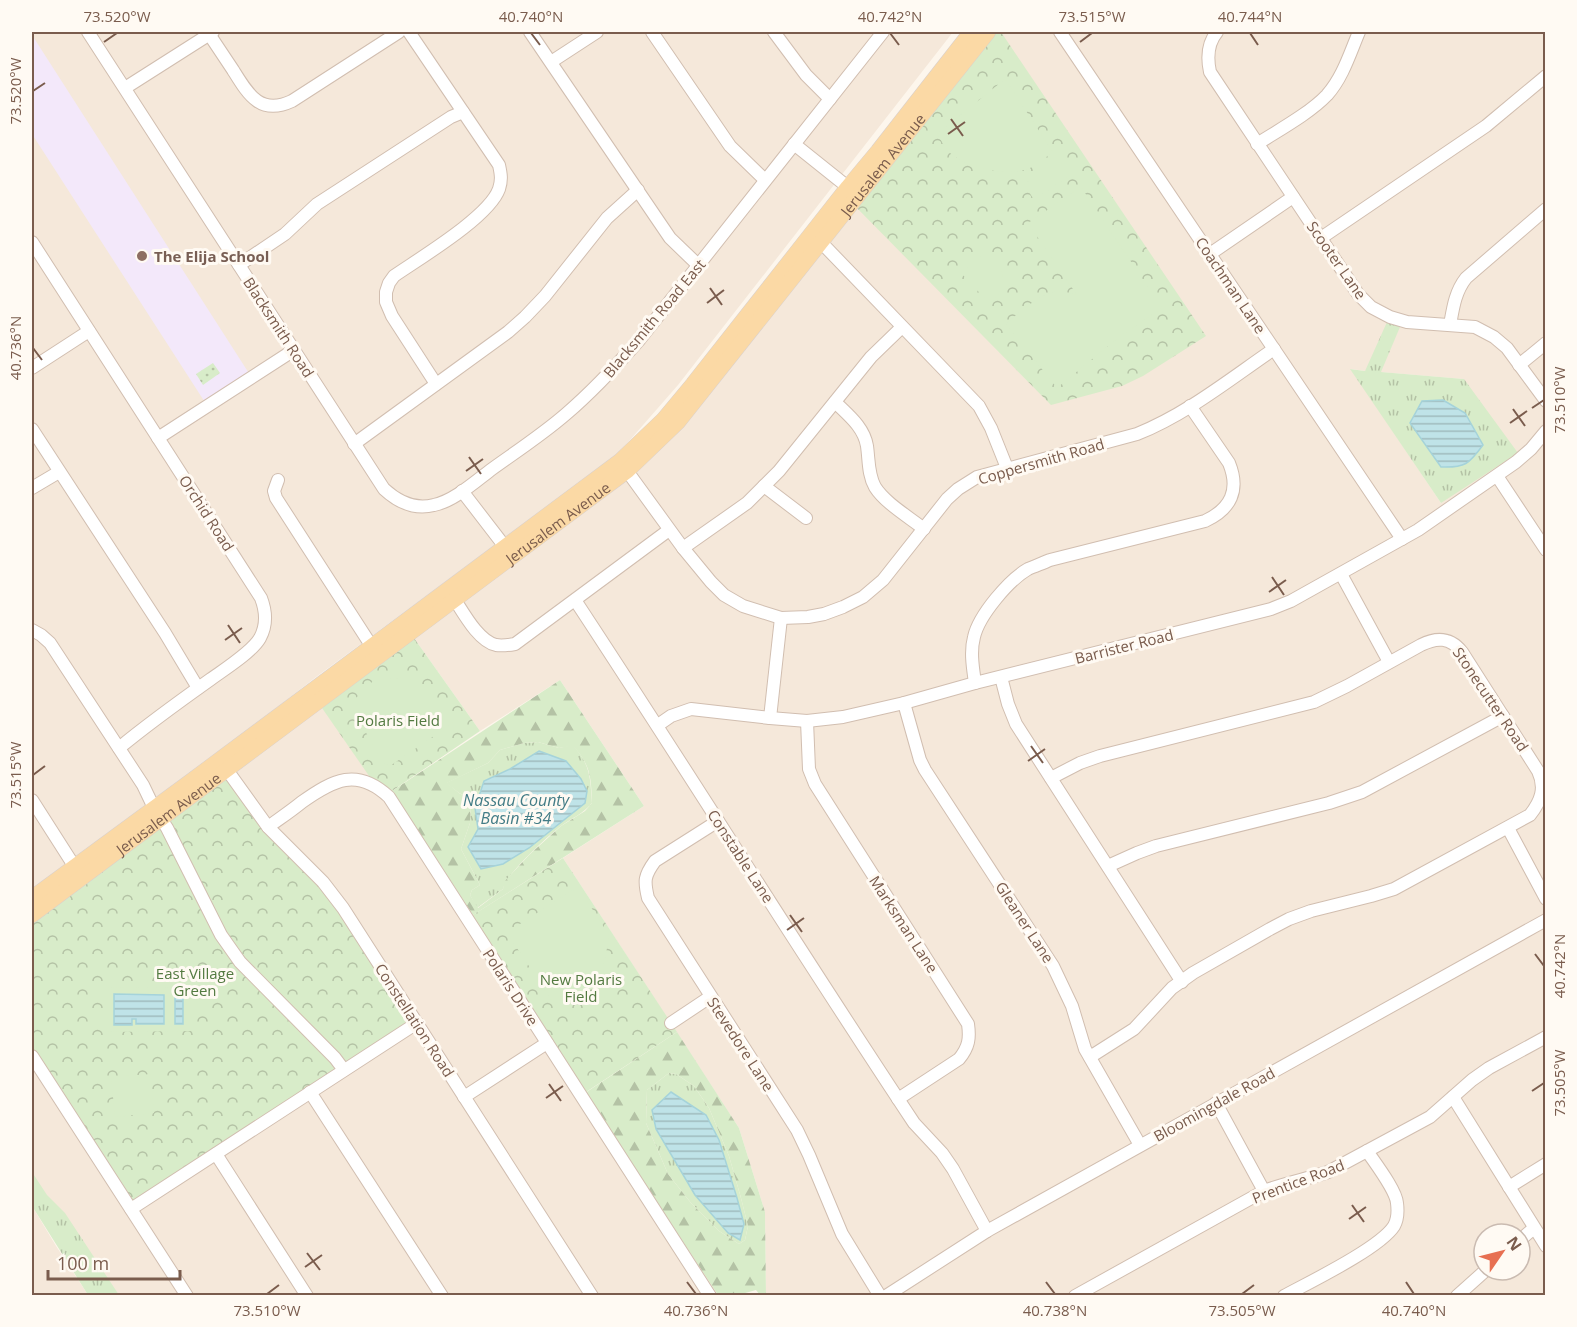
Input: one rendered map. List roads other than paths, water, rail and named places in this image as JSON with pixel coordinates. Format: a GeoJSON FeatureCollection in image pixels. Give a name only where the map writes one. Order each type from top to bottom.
{"type":"FeatureCollection","features":[{"type":"Feature","properties":{"kind":"main road","name":"Jerusalem Avenue"},"geometry":{"type":"LineString","coordinates":[[853,191],[878,152],[971,32]]}},
{"type":"Feature","properties":{"kind":"main road","name":"Jerusalem Avenue"},"geometry":{"type":"LineString","coordinates":[[32,915],[78,872],[624,466],[693,384],[741,334],[853,191],[988,32]]}},
{"type":"Feature","properties":{"kind":"main road","name":"Jerusalem Avenue"},"geometry":{"type":"LineString","coordinates":[[32,898],[78,872]]}},
{"type":"Feature","properties":{"kind":"street","name":"Blacksmith Road"},"geometry":{"type":"LineString","coordinates":[[88,32],[384,489],[400,502],[415,506],[432,506],[462,491]]}},
{"type":"Feature","properties":{"kind":"street"},"geometry":{"type":"LineString","coordinates":[[125,88],[211,33],[249,95],[263,105],[276,106],[292,101],[399,32]]}},
{"type":"Feature","properties":{"kind":"street"},"geometry":{"type":"LineString","coordinates":[[409,32],[499,165],[501,177],[498,191],[491,202],[465,228],[394,276],[386,292],[386,302],[392,316],[436,384]]}},
{"type":"Feature","properties":{"kind":"street"},"geometry":{"type":"LineString","coordinates":[[530,32],[670,238],[698,265]]}},
{"type":"Feature","properties":{"kind":"street"},"geometry":{"type":"LineString","coordinates":[[551,62],[597,32]]}},
{"type":"Feature","properties":{"kind":"street"},"geometry":{"type":"LineString","coordinates":[[652,32],[730,146],[765,180]]}},
{"type":"Feature","properties":{"kind":"street"},"geometry":{"type":"LineString","coordinates":[[774,32],[806,75],[830,99]]}},
{"type":"Feature","properties":{"kind":"street"},"geometry":{"type":"LineString","coordinates":[[853,191],[794,144],[883,32]]}},
{"type":"Feature","properties":{"kind":"street","name":"Coachman Lane"},"geometry":{"type":"LineString","coordinates":[[1060,32],[1402,539]]}},
{"type":"Feature","properties":{"kind":"street","name":"Scooter Lane"},"geometry":{"type":"LineString","coordinates":[[1218,32],[1209,48],[1210,72],[1359,294],[1371,307],[1390,317],[1407,322],[1475,327],[1494,337],[1507,348],[1545,401]]}},
{"type":"Feature","properties":{"kind":"street"},"geometry":{"type":"LineString","coordinates":[[1257,144],[1312,108],[1327,95],[1342,71],[1359,32]]}},
{"type":"Feature","properties":{"kind":"street"},"geometry":{"type":"LineString","coordinates":[[1321,238],[1486,126],[1545,76]]}},
{"type":"Feature","properties":{"kind":"street"},"geometry":{"type":"LineString","coordinates":[[239,265],[285,234],[312,209],[333,194],[463,112]]}},
{"type":"Feature","properties":{"kind":"street","name":"Blacksmith Road East"},"geometry":{"type":"LineString","coordinates":[[462,491],[564,416],[609,374],[640,339],[794,144]]}},
{"type":"Feature","properties":{"kind":"street"},"geometry":{"type":"LineString","coordinates":[[354,444],[508,332],[525,317],[545,296],[607,218],[638,190]]}},
{"type":"Feature","properties":{"kind":"street"},"geometry":{"type":"LineString","coordinates":[[1210,254],[1293,197]]}},
{"type":"Feature","properties":{"kind":"street"},"geometry":{"type":"LineString","coordinates":[[1450,325],[1456,295],[1462,283],[1545,209]]}},
{"type":"Feature","properties":{"kind":"street"},"geometry":{"type":"LineString","coordinates":[[817,237],[979,406],[991,428],[1007,468]]}},
{"type":"Feature","properties":{"kind":"street","name":"Orchid Road"},"geometry":{"type":"LineString","coordinates":[[32,245],[261,598],[265,609],[265,624],[257,643],[118,748]]}},
{"type":"Feature","properties":{"kind":"street"},"geometry":{"type":"LineString","coordinates":[[683,548],[747,503],[779,471],[871,357],[902,327]]}},
{"type":"Feature","properties":{"kind":"street"},"geometry":{"type":"LineString","coordinates":[[32,368],[89,331]]}},
{"type":"Feature","properties":{"kind":"street"},"geometry":{"type":"LineString","coordinates":[[1520,365],[1545,343]]}},
{"type":"Feature","properties":{"kind":"street","name":"Coppersmith Road"},"geometry":{"type":"LineString","coordinates":[[624,466],[669,530],[724,596],[743,606],[781,618],[824,614],[843,608],[863,597],[883,580],[947,499],[977,477],[1137,434],[1169,420],[1274,349]]}},
{"type":"Feature","properties":{"kind":"street"},"geometry":{"type":"LineString","coordinates":[[158,438],[294,350]]}},
{"type":"Feature","properties":{"kind":"street"},"geometry":{"type":"LineString","coordinates":[[835,402],[855,421],[862,433],[866,442],[869,469],[874,485],[882,496],[924,529]]}},
{"type":"Feature","properties":{"kind":"street"},"geometry":{"type":"LineString","coordinates":[[975,683],[972,645],[975,631],[990,608],[1012,582],[1028,569],[1050,560],[1205,521],[1217,516],[1231,500],[1233,472],[1190,406]]}},
{"type":"Feature","properties":{"kind":"street"},"geometry":{"type":"LineString","coordinates":[[32,429],[165,633],[198,688]]}},
{"type":"Feature","properties":{"kind":"street","name":"Barrister Road"},"geometry":{"type":"LineString","coordinates":[[658,725],[671,716],[691,709],[807,721],[843,717],[1271,609],[1291,601],[1402,539],[1497,476],[1531,449],[1545,431]]}},
{"type":"Feature","properties":{"kind":"street"},"geometry":{"type":"LineString","coordinates":[[32,488],[59,472]]}},
{"type":"Feature","properties":{"kind":"street"},"geometry":{"type":"LineString","coordinates":[[1497,476],[1545,550]]}},
{"type":"Feature","properties":{"kind":"street"},"geometry":{"type":"LineString","coordinates":[[278,480],[274,490],[276,498],[375,651]]}},
{"type":"Feature","properties":{"kind":"street"},"geometry":{"type":"LineString","coordinates":[[764,486],[806,518]]}},
{"type":"Feature","properties":{"kind":"street"},"geometry":{"type":"LineString","coordinates":[[462,491],[509,553]]}},
{"type":"Feature","properties":{"kind":"street"},"geometry":{"type":"LineString","coordinates":[[452,595],[477,632],[488,642],[495,645],[515,644],[669,530]]}},
{"type":"Feature","properties":{"kind":"street"},"geometry":{"type":"LineString","coordinates":[[1341,574],[1389,662]]}},
{"type":"Feature","properties":{"kind":"street","name":"Constable Lane"},"geometry":{"type":"LineString","coordinates":[[575,600],[914,1124],[948,1161],[987,1231]]}},
{"type":"Feature","properties":{"kind":"street"},"geometry":{"type":"LineString","coordinates":[[770,718],[781,618]]}},
{"type":"Feature","properties":{"kind":"street"},"geometry":{"type":"LineString","coordinates":[[32,630],[50,643],[142,785],[167,828],[221,935],[240,962],[335,1058],[344,1070]]}},
{"type":"Feature","properties":{"kind":"street","name":"Stonecutter Road"},"geometry":{"type":"LineString","coordinates":[[1051,778],[1080,763],[1100,756],[1314,702],[1430,640],[1442,639],[1448,640],[1458,648],[1538,771],[1542,788],[1539,803],[1530,815],[1394,889],[1311,911],[1290,919],[1193,973],[1160,999],[1134,1029],[1090,1056]]}},
{"type":"Feature","properties":{"kind":"street"},"geometry":{"type":"LineString","coordinates":[[1001,677],[1016,724],[1182,982]]}},
{"type":"Feature","properties":{"kind":"street","name":"Gleaner Lane"},"geometry":{"type":"LineString","coordinates":[[904,703],[925,770],[1053,966],[1072,1006],[1085,1049],[1140,1145]]}},
{"type":"Feature","properties":{"kind":"street"},"geometry":{"type":"LineString","coordinates":[[1108,867],[1156,846],[1329,803],[1362,792],[1503,716]]}},
{"type":"Feature","properties":{"kind":"street","name":"Marksman Lane"},"geometry":{"type":"LineString","coordinates":[[807,721],[809,768],[815,784],[968,1024],[969,1042],[959,1059],[898,1099]]}},
{"type":"Feature","properties":{"kind":"street","name":"Constellation Road"},"geometry":{"type":"LineString","coordinates":[[224,765],[268,828],[323,882],[343,908],[592,1296]]}},
{"type":"Feature","properties":{"kind":"street","name":"Polaris Drive"},"geometry":{"type":"LineString","coordinates":[[268,828],[323,787],[336,781],[362,780],[381,789],[389,797],[710,1296]]}},
{"type":"Feature","properties":{"kind":"street"},"geometry":{"type":"LineString","coordinates":[[32,800],[78,872]]}},
{"type":"Feature","properties":{"kind":"street","name":"Stevedore Lane"},"geometry":{"type":"LineString","coordinates":[[718,821],[655,861],[648,871],[645,884],[648,898],[797,1130],[842,1234],[880,1296]]}},
{"type":"Feature","properties":{"kind":"street"},"geometry":{"type":"LineString","coordinates":[[1508,828],[1545,899]]}},
{"type":"Feature","properties":{"kind":"street","name":"Bloomingdale Road"},"geometry":{"type":"LineString","coordinates":[[886,1296],[987,1231],[1545,920]]}},
{"type":"Feature","properties":{"kind":"street"},"geometry":{"type":"LineString","coordinates":[[671,1023],[710,997]]}},
{"type":"Feature","properties":{"kind":"street"},"geometry":{"type":"LineString","coordinates":[[131,1209],[417,1023]]}},
{"type":"Feature","properties":{"kind":"street","name":"Prentice Road"},"geometry":{"type":"LineString","coordinates":[[1075,1296],[1264,1191],[1328,1172],[1430,1117],[1489,1068],[1545,1037]]}},
{"type":"Feature","properties":{"kind":"street"},"geometry":{"type":"LineString","coordinates":[[464,1097],[547,1043]]}},
{"type":"Feature","properties":{"kind":"street"},"geometry":{"type":"LineString","coordinates":[[32,1056],[187,1296]]}},
{"type":"Feature","properties":{"kind":"street"},"geometry":{"type":"LineString","coordinates":[[310,1092],[442,1296]]}},
{"type":"Feature","properties":{"kind":"street"},"geometry":{"type":"LineString","coordinates":[[1453,1097],[1545,1246]]}},
{"type":"Feature","properties":{"kind":"street"},"geometry":{"type":"LineString","coordinates":[[1216,1103],[1264,1191]]}},
{"type":"Feature","properties":{"kind":"street"},"geometry":{"type":"LineString","coordinates":[[1286,1295],[1359,1254],[1386,1234],[1394,1225],[1398,1215],[1397,1200],[1367,1151]]}},
{"type":"Feature","properties":{"kind":"street"},"geometry":{"type":"LineString","coordinates":[[216,1154],[307,1296]]}},
{"type":"Feature","properties":{"kind":"street"},"geometry":{"type":"LineString","coordinates":[[1509,1187],[1545,1164]]}},
{"type":"Feature","properties":{"kind":"street"},"geometry":{"type":"LineString","coordinates":[[1457,1296],[1473,1282]]}},
{"type":"Feature","properties":{"kind":"water"},"geometry":{"type":"Polygon","coordinates":[[[1443,400],[1465,413],[1483,445],[1470,461],[1456,467],[1441,467],[1410,423],[1422,401],[1443,400]]]}},
{"type":"Feature","properties":{"kind":"water","name":"Nassau County Basin #34"},"geometry":{"type":"Polygon","coordinates":[[[539,751],[566,761],[581,779],[587,791],[585,803],[529,848],[503,864],[481,869],[468,847],[478,829],[475,808],[484,781],[510,769],[539,751]]]}},
{"type":"Feature","properties":{"kind":"water"},"geometry":{"type":"Polygon","coordinates":[[[114,994],[164,995],[164,1024],[136,1024],[136,1019],[132,1019],[132,1025],[114,1025],[114,994]]]}},
{"type":"Feature","properties":{"kind":"water"},"geometry":{"type":"Polygon","coordinates":[[[175,995],[183,995],[183,1024],[175,1024],[175,995]]]}},
{"type":"Feature","properties":{"kind":"water"},"geometry":{"type":"Polygon","coordinates":[[[671,1092],[706,1115],[719,1140],[744,1224],[740,1240],[728,1233],[695,1195],[656,1129],[652,1110],[671,1092]]]}},
{"type":"Feature","properties":{"kind":"place","name":"The Elija School"},"geometry":{"type":"Point","coordinates":[142,256]}},
{"type":"Feature","properties":{"kind":"park label","name":"Polaris Field"},"geometry":{"type":"Point","coordinates":[398,720]}},
{"type":"Feature","properties":{"kind":"park label","name":"East Village Green"},"geometry":{"type":"Point","coordinates":[195,982]}},
{"type":"Feature","properties":{"kind":"park label","name":"New Polaris Field"},"geometry":{"type":"Point","coordinates":[581,988]}}]}
